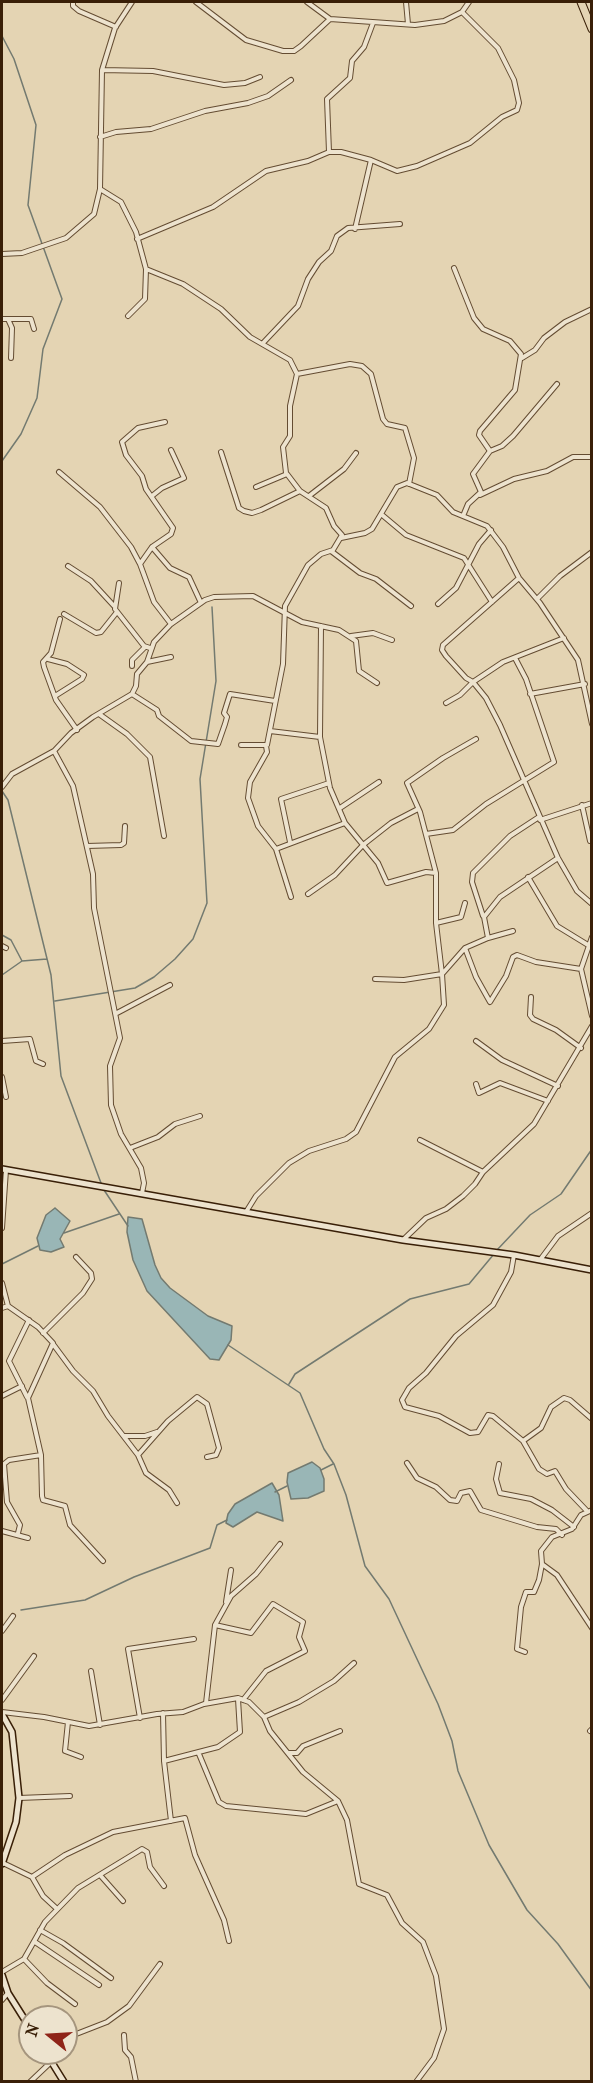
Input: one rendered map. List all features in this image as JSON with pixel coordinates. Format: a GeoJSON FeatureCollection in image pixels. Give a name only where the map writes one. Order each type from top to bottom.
{"type":"FeatureCollection","features":[{"type":"Feature","properties":{"kind":"highway"},"geometry":{"type":"LineString","coordinates":[[581,2],[591,29]]}},
{"type":"Feature","properties":{"kind":"main road"},"geometry":{"type":"LineString","coordinates":[[4,1169],[246,1213],[403,1240],[514,1255],[591,1270]]}},
{"type":"Feature","properties":{"kind":"main road"},"geometry":{"type":"LineString","coordinates":[[2,1713],[12,1732],[19,1798],[16,1822],[2,1863]]}},
{"type":"Feature","properties":{"kind":"main road"},"geometry":{"type":"LineString","coordinates":[[2,1974],[8,1993],[18,2009]]}},
{"type":"Feature","properties":{"kind":"main road"},"geometry":{"type":"LineString","coordinates":[[53,2065],[64,2082]]}},
{"type":"Feature","properties":{"kind":"street"},"geometry":{"type":"LineString","coordinates":[[73,2],[73,6],[80,11],[116,27]]}},
{"type":"Feature","properties":{"kind":"street"},"geometry":{"type":"LineString","coordinates":[[2,254],[22,253],[66,238],[94,214],[100,189],[102,70],[116,27],[131,2]]}},
{"type":"Feature","properties":{"kind":"street"},"geometry":{"type":"LineString","coordinates":[[196,2],[246,40],[283,51],[294,51],[330,19]]}},
{"type":"Feature","properties":{"kind":"street"},"geometry":{"type":"LineString","coordinates":[[307,2],[330,19],[408,24],[444,21],[462,12],[469,2]]}},
{"type":"Feature","properties":{"kind":"street"},"geometry":{"type":"LineString","coordinates":[[406,2],[408,24]]}},
{"type":"Feature","properties":{"kind":"street"},"geometry":{"type":"LineString","coordinates":[[137,239],[213,207],[266,171],[308,161],[329,152],[341,152],[371,160],[397,171],[417,166],[470,143],[502,117],[517,110],[519,103],[514,80],[498,48],[462,12]]}},
{"type":"Feature","properties":{"kind":"street"},"geometry":{"type":"LineString","coordinates":[[329,152],[327,99],[350,78],[352,61],[364,47],[373,23]]}},
{"type":"Feature","properties":{"kind":"street"},"geometry":{"type":"LineString","coordinates":[[102,70],[153,71],[224,85],[245,83],[260,76]]}},
{"type":"Feature","properties":{"kind":"street"},"geometry":{"type":"LineString","coordinates":[[100,137],[116,132],[151,129],[205,111],[248,103],[268,96],[291,80]]}},
{"type":"Feature","properties":{"kind":"street"},"geometry":{"type":"LineString","coordinates":[[355,229],[371,160]]}},
{"type":"Feature","properties":{"kind":"street"},"geometry":{"type":"LineString","coordinates":[[100,189],[121,202],[137,239],[146,269],[146,299],[128,316]]}},
{"type":"Feature","properties":{"kind":"street"},"geometry":{"type":"LineString","coordinates":[[263,343],[298,306],[308,279],[319,262],[331,251],[337,236],[348,228],[400,224]]}},
{"type":"Feature","properties":{"kind":"street"},"geometry":{"type":"LineString","coordinates":[[454,268],[474,318],[483,329],[510,341],[521,354],[515,390],[480,431],[479,435],[490,451]]}},
{"type":"Feature","properties":{"kind":"street"},"geometry":{"type":"LineString","coordinates":[[146,269],[183,284],[221,309],[250,337],[290,360],[297,374],[290,406],[290,436],[283,447],[286,474],[300,491],[326,507],[341,538]]}},
{"type":"Feature","properties":{"kind":"street"},"geometry":{"type":"LineString","coordinates":[[521,358],[535,350],[544,338],[565,322],[591,309]]}},
{"type":"Feature","properties":{"kind":"street"},"geometry":{"type":"LineString","coordinates":[[2,319],[33,320],[34,329]]}},
{"type":"Feature","properties":{"kind":"street"},"geometry":{"type":"LineString","coordinates":[[8,319],[12,328],[12,358]]}},
{"type":"Feature","properties":{"kind":"street"},"geometry":{"type":"LineString","coordinates":[[297,374],[350,364],[362,366],[371,374],[383,419],[387,424],[405,428],[414,458],[409,484]]}},
{"type":"Feature","properties":{"kind":"street"},"geometry":{"type":"LineString","coordinates":[[479,495],[481,490],[473,474],[490,451],[502,446],[513,436],[557,384]]}},
{"type":"Feature","properties":{"kind":"street"},"geometry":{"type":"LineString","coordinates":[[140,564],[152,547],[171,534],[173,528],[142,476],[126,455],[122,442],[124,437],[138,428],[165,422]]}},
{"type":"Feature","properties":{"kind":"street"},"geometry":{"type":"LineString","coordinates":[[152,496],[162,488],[184,478],[171,450]]}},
{"type":"Feature","properties":{"kind":"street"},"geometry":{"type":"LineString","coordinates":[[221,452],[239,508],[244,511],[252,513],[261,510],[300,491]]}},
{"type":"Feature","properties":{"kind":"street"},"geometry":{"type":"LineString","coordinates":[[309,496],[344,469],[356,453]]}},
{"type":"Feature","properties":{"kind":"street"},"geometry":{"type":"LineString","coordinates":[[463,516],[468,504],[479,495],[514,479],[547,471],[573,457],[591,457]]}},
{"type":"Feature","properties":{"kind":"street"},"geometry":{"type":"LineString","coordinates":[[59,472],[100,507],[131,547],[154,602],[171,624]]}},
{"type":"Feature","properties":{"kind":"street"},"geometry":{"type":"LineString","coordinates":[[256,487],[286,474]]}},
{"type":"Feature","properties":{"kind":"street"},"geometry":{"type":"LineString","coordinates":[[291,897],[276,849],[258,825],[248,798],[250,782],[267,752],[266,747],[283,664],[284,611],[308,565],[321,554],[331,551],[341,538],[365,533],[372,529],[397,488],[409,484],[437,495],[453,512],[491,530],[519,579],[537,599],[578,660],[585,684],[591,724]]}},
{"type":"Feature","properties":{"kind":"street"},"geometry":{"type":"LineString","coordinates":[[381,514],[406,535],[464,558],[492,602]]}},
{"type":"Feature","properties":{"kind":"street"},"geometry":{"type":"LineString","coordinates":[[438,604],[456,588],[479,544],[491,530]]}},
{"type":"Feature","properties":{"kind":"street"},"geometry":{"type":"LineString","coordinates":[[152,547],[163,562],[189,577],[201,603]]}},
{"type":"Feature","properties":{"kind":"street"},"geometry":{"type":"LineString","coordinates":[[331,551],[350,566],[376,579],[411,606]]}},
{"type":"Feature","properties":{"kind":"street"},"geometry":{"type":"LineString","coordinates":[[537,599],[560,576],[591,552]]}},
{"type":"Feature","properties":{"kind":"street"},"geometry":{"type":"LineString","coordinates":[[2,787],[12,774],[54,751],[77,730],[132,694],[137,674],[147,662],[148,648],[114,606],[91,581],[68,566]]}},
{"type":"Feature","properties":{"kind":"street"},"geometry":{"type":"LineString","coordinates":[[519,579],[442,647],[446,656],[486,698],[558,858],[577,891],[591,904]]}},
{"type":"Feature","properties":{"kind":"street"},"geometry":{"type":"LineString","coordinates":[[114,606],[119,583]]}},
{"type":"Feature","properties":{"kind":"street"},"geometry":{"type":"LineString","coordinates":[[132,666],[132,660],[148,648],[171,624],[201,603],[214,597],[246,595],[284,611],[302,622],[339,630],[356,640],[358,671],[376,683]]}},
{"type":"Feature","properties":{"kind":"street"},"geometry":{"type":"LineString","coordinates":[[64,614],[96,633],[101,632],[117,612]]}},
{"type":"Feature","properties":{"kind":"street"},"geometry":{"type":"LineString","coordinates":[[60,619],[44,666],[55,696],[77,730]]}},
{"type":"Feature","properties":{"kind":"street"},"geometry":{"type":"LineString","coordinates":[[321,626],[320,737],[329,783],[345,823],[378,863],[387,883],[426,872],[436,873]]}},
{"type":"Feature","properties":{"kind":"street"},"geometry":{"type":"LineString","coordinates":[[350,636],[373,633],[392,640]]}},
{"type":"Feature","properties":{"kind":"street"},"geometry":{"type":"LineString","coordinates":[[446,703],[503,662],[564,638]]}},
{"type":"Feature","properties":{"kind":"street"},"geometry":{"type":"LineString","coordinates":[[147,662],[171,657]]}},
{"type":"Feature","properties":{"kind":"street"},"geometry":{"type":"LineString","coordinates":[[426,834],[453,830],[524,780],[554,762],[515,658]]}},
{"type":"Feature","properties":{"kind":"street"},"geometry":{"type":"LineString","coordinates":[[48,659],[67,664],[84,675],[82,679],[55,696]]}},
{"type":"Feature","properties":{"kind":"street"},"geometry":{"type":"LineString","coordinates":[[530,694],[585,684]]}},
{"type":"Feature","properties":{"kind":"street"},"geometry":{"type":"LineString","coordinates":[[132,694],[157,711],[159,716],[191,741],[218,744],[227,717],[224,713],[230,694],[276,701]]}},
{"type":"Feature","properties":{"kind":"street"},"geometry":{"type":"LineString","coordinates":[[99,714],[127,734],[150,757],[164,836]]}},
{"type":"Feature","properties":{"kind":"street"},"geometry":{"type":"LineString","coordinates":[[270,731],[320,737]]}},
{"type":"Feature","properties":{"kind":"street"},"geometry":{"type":"LineString","coordinates":[[246,1213],[256,1196],[289,1163],[309,1151],[346,1139],[356,1132],[395,1057],[429,1029],[444,1005],[436,923],[436,873],[426,834],[408,782],[476,739]]}},
{"type":"Feature","properties":{"kind":"street"},"geometry":{"type":"LineString","coordinates":[[241,745],[266,747]]}},
{"type":"Feature","properties":{"kind":"street"},"geometry":{"type":"LineString","coordinates":[[54,751],[73,786],[93,874],[94,908],[103,940],[103,956],[117,1013],[120,1038],[110,1066],[112,1116],[141,1168],[144,1183],[142,1193]]}},
{"type":"Feature","properties":{"kind":"street"},"geometry":{"type":"LineString","coordinates":[[340,808],[379,782]]}},
{"type":"Feature","properties":{"kind":"street"},"geometry":{"type":"LineString","coordinates":[[290,842],[281,799],[329,783]]}},
{"type":"Feature","properties":{"kind":"street"},"geometry":{"type":"LineString","coordinates":[[488,938],[484,917],[472,882],[474,873],[510,836],[540,819],[591,803]]}},
{"type":"Feature","properties":{"kind":"street"},"geometry":{"type":"LineString","coordinates":[[582,805],[590,842]]}},
{"type":"Feature","properties":{"kind":"street"},"geometry":{"type":"LineString","coordinates":[[308,894],[335,875],[363,845],[391,823],[418,809]]}},
{"type":"Feature","properties":{"kind":"street"},"geometry":{"type":"LineString","coordinates":[[276,849],[345,823]]}},
{"type":"Feature","properties":{"kind":"street"},"geometry":{"type":"LineString","coordinates":[[87,846],[121,845],[124,843],[125,826]]}},
{"type":"Feature","properties":{"kind":"street"},"geometry":{"type":"LineString","coordinates":[[484,917],[500,897],[558,858]]}},
{"type":"Feature","properties":{"kind":"street"},"geometry":{"type":"LineString","coordinates":[[528,877],[557,926],[588,945]]}},
{"type":"Feature","properties":{"kind":"street"},"geometry":{"type":"LineString","coordinates":[[436,923],[461,917],[465,903]]}},
{"type":"Feature","properties":{"kind":"street"},"geometry":{"type":"LineString","coordinates":[[375,979],[404,980],[442,974],[465,948],[513,931]]}},
{"type":"Feature","properties":{"kind":"street"},"geometry":{"type":"LineString","coordinates":[[591,937],[581,969],[591,1016]]}},
{"type":"Feature","properties":{"kind":"street"},"geometry":{"type":"LineString","coordinates":[[465,948],[476,977],[490,1002],[506,976],[513,957],[517,955],[536,962],[581,969]]}},
{"type":"Feature","properties":{"kind":"street"},"geometry":{"type":"LineString","coordinates":[[117,1013],[170,985]]}},
{"type":"Feature","properties":{"kind":"street"},"geometry":{"type":"LineString","coordinates":[[531,997],[530,1015],[533,1019],[560,1033],[581,1048]]}},
{"type":"Feature","properties":{"kind":"street"},"geometry":{"type":"LineString","coordinates":[[403,1240],[426,1218],[446,1209],[463,1196],[483,1172],[534,1124],[581,1048],[591,1026]]}},
{"type":"Feature","properties":{"kind":"street"},"geometry":{"type":"LineString","coordinates":[[2,1041],[30,1039],[36,1061],[43,1064]]}},
{"type":"Feature","properties":{"kind":"street"},"geometry":{"type":"LineString","coordinates":[[476,1041],[502,1060],[558,1086]]}},
{"type":"Feature","properties":{"kind":"street"},"geometry":{"type":"LineString","coordinates":[[2,1077],[6,1097]]}},
{"type":"Feature","properties":{"kind":"street"},"geometry":{"type":"LineString","coordinates":[[476,1083],[479,1093],[500,1083],[548,1101]]}},
{"type":"Feature","properties":{"kind":"street"},"geometry":{"type":"LineString","coordinates":[[130,1148],[158,1137],[175,1125],[200,1116]]}},
{"type":"Feature","properties":{"kind":"street"},"geometry":{"type":"LineString","coordinates":[[420,1140],[483,1172]]}},
{"type":"Feature","properties":{"kind":"street"},"geometry":{"type":"LineString","coordinates":[[2,1228],[4,1169]]}},
{"type":"Feature","properties":{"kind":"street"},"geometry":{"type":"LineString","coordinates":[[539,1260],[558,1236],[591,1213]]}},
{"type":"Feature","properties":{"kind":"street"},"geometry":{"type":"LineString","coordinates":[[514,1255],[511,1272],[493,1305],[456,1336],[426,1373],[409,1388],[402,1400],[405,1407],[439,1416],[470,1433],[478,1432],[488,1415],[493,1416],[523,1441],[539,1469],[547,1474],[555,1471],[559,1474],[567,1488],[589,1511],[581,1515],[574,1527],[562,1535],[552,1537],[541,1551],[542,1564],[534,1592],[526,1592],[522,1599],[517,1649],[525,1653]]}},
{"type":"Feature","properties":{"kind":"street"},"geometry":{"type":"LineString","coordinates":[[43,1333],[82,1293],[92,1279],[92,1273],[76,1257]]}},
{"type":"Feature","properties":{"kind":"street"},"geometry":{"type":"LineString","coordinates":[[2,1283],[8,1306],[29,1320],[53,1343],[73,1371],[93,1391],[138,1455],[146,1473],[169,1490],[177,1503]]}},
{"type":"Feature","properties":{"kind":"street"},"geometry":{"type":"LineString","coordinates":[[2,1308],[8,1306]]}},
{"type":"Feature","properties":{"kind":"street"},"geometry":{"type":"LineString","coordinates":[[29,1320],[9,1358],[28,1398],[41,1455],[43,1500],[65,1506],[70,1525],[103,1561]]}},
{"type":"Feature","properties":{"kind":"street"},"geometry":{"type":"LineString","coordinates":[[28,1398],[53,1343]]}},
{"type":"Feature","properties":{"kind":"street"},"geometry":{"type":"LineString","coordinates":[[2,1396],[22,1386]]}},
{"type":"Feature","properties":{"kind":"street"},"geometry":{"type":"LineString","coordinates":[[138,1455],[150,1444],[158,1431],[193,1398],[200,1398],[207,1404],[219,1448],[216,1455],[207,1457]]}},
{"type":"Feature","properties":{"kind":"street"},"geometry":{"type":"LineString","coordinates":[[523,1441],[541,1428],[551,1407],[564,1398],[570,1400],[591,1419]]}},
{"type":"Feature","properties":{"kind":"street"},"geometry":{"type":"LineString","coordinates":[[123,1436],[145,1436],[158,1431]]}},
{"type":"Feature","properties":{"kind":"street"},"geometry":{"type":"LineString","coordinates":[[18,1533],[20,1525],[7,1502],[4,1464],[9,1460],[41,1455]]}},
{"type":"Feature","properties":{"kind":"street"},"geometry":{"type":"LineString","coordinates":[[407,1463],[417,1478],[436,1487],[450,1500],[457,1501],[461,1493],[470,1491],[481,1510],[537,1527],[556,1529],[562,1535]]}},
{"type":"Feature","properties":{"kind":"street"},"geometry":{"type":"LineString","coordinates":[[499,1464],[496,1479],[500,1493],[531,1499],[552,1510],[574,1527]]}},
{"type":"Feature","properties":{"kind":"street"},"geometry":{"type":"LineString","coordinates":[[2,1531],[18,1533],[28,1538]]}},
{"type":"Feature","properties":{"kind":"street"},"geometry":{"type":"LineString","coordinates":[[206,1704],[215,1624],[231,1596],[256,1574],[280,1544]]}},
{"type":"Feature","properties":{"kind":"street"},"geometry":{"type":"LineString","coordinates":[[542,1564],[558,1575],[591,1628]]}},
{"type":"Feature","properties":{"kind":"street"},"geometry":{"type":"LineString","coordinates":[[225,1605],[231,1570]]}},
{"type":"Feature","properties":{"kind":"street"},"geometry":{"type":"LineString","coordinates":[[164,1761],[199,1754],[218,1747],[240,1732],[241,1699],[266,1671],[305,1651],[299,1637],[303,1622],[273,1604],[251,1633],[215,1624]]}},
{"type":"Feature","properties":{"kind":"street"},"geometry":{"type":"LineString","coordinates":[[2,1631],[13,1616]]}},
{"type":"Feature","properties":{"kind":"street"},"geometry":{"type":"LineString","coordinates":[[140,1718],[128,1649],[194,1639]]}},
{"type":"Feature","properties":{"kind":"street"},"geometry":{"type":"LineString","coordinates":[[2,1700],[34,1656]]}},
{"type":"Feature","properties":{"kind":"street"},"geometry":{"type":"LineString","coordinates":[[264,1717],[299,1702],[334,1681],[354,1663]]}},
{"type":"Feature","properties":{"kind":"street"},"geometry":{"type":"LineString","coordinates":[[91,1671],[99,1725]]}},
{"type":"Feature","properties":{"kind":"street"},"geometry":{"type":"LineString","coordinates":[[2,1713],[99,1725],[163,1713],[183,1712],[206,1704],[241,1699],[264,1717],[287,1753],[303,1772],[338,1801],[347,1821],[359,1884],[387,1895],[402,1923],[423,1942],[436,1976],[444,2029],[434,2058],[416,2082]]}},
{"type":"Feature","properties":{"kind":"street"},"geometry":{"type":"LineString","coordinates":[[163,1713],[164,1761],[171,1821]]}},
{"type":"Feature","properties":{"kind":"street"},"geometry":{"type":"LineString","coordinates":[[68,1722],[65,1751],[81,1756]]}},
{"type":"Feature","properties":{"kind":"street"},"geometry":{"type":"LineString","coordinates":[[287,1753],[297,1753],[303,1746],[340,1731]]}},
{"type":"Feature","properties":{"kind":"street"},"geometry":{"type":"LineString","coordinates":[[199,1754],[219,1802],[225,1806],[306,1814],[338,1801]]}},
{"type":"Feature","properties":{"kind":"street"},"geometry":{"type":"LineString","coordinates":[[19,1798],[70,1796]]}},
{"type":"Feature","properties":{"kind":"street"},"geometry":{"type":"LineString","coordinates":[[32,1877],[65,1856],[112,1832],[184,1818],[195,1855],[224,1920],[229,1941]]}},
{"type":"Feature","properties":{"kind":"street"},"geometry":{"type":"LineString","coordinates":[[2,1974],[24,1959],[36,1942],[40,1930],[56,1908],[78,1888],[142,1849],[147,1852],[150,1867],[164,1886]]}},
{"type":"Feature","properties":{"kind":"street"},"geometry":{"type":"LineString","coordinates":[[2,1863],[32,1877],[43,1896],[56,1908]]}},
{"type":"Feature","properties":{"kind":"street"},"geometry":{"type":"LineString","coordinates":[[100,1875],[123,1901]]}},
{"type":"Feature","properties":{"kind":"street"},"geometry":{"type":"LineString","coordinates":[[40,1930],[63,1943],[111,1978]]}},
{"type":"Feature","properties":{"kind":"street"},"geometry":{"type":"LineString","coordinates":[[36,1942],[99,1985]]}},
{"type":"Feature","properties":{"kind":"street"},"geometry":{"type":"LineString","coordinates":[[24,1959],[47,1983],[75,2004]]}},
{"type":"Feature","properties":{"kind":"street"},"geometry":{"type":"LineString","coordinates":[[78,2033],[107,2022],[129,2006],[160,1964]]}},
{"type":"Feature","properties":{"kind":"street"},"geometry":{"type":"LineString","coordinates":[[2,2000],[8,1993]]}},
{"type":"Feature","properties":{"kind":"street"},"geometry":{"type":"LineString","coordinates":[[124,2035],[124,2050],[131,2057],[136,2082]]}},
{"type":"Feature","properties":{"kind":"street"},"geometry":{"type":"LineString","coordinates":[[30,2082],[48,2065]]}},
{"type":"Feature","properties":{"kind":"water"},"geometry":{"type":"Polygon","coordinates":[[[55,1208],[70,1221],[60,1239],[64,1247],[51,1252],[40,1250],[37,1238],[46,1215],[55,1208]]]}},
{"type":"Feature","properties":{"kind":"water"},"geometry":{"type":"Polygon","coordinates":[[[128,1217],[142,1219],[155,1265],[161,1278],[170,1288],[208,1316],[232,1326],[231,1340],[219,1360],[210,1359],[147,1291],[133,1260],[127,1232],[128,1217]]]}},
{"type":"Feature","properties":{"kind":"water"},"geometry":{"type":"Polygon","coordinates":[[[312,1462],[320,1468],[324,1479],[324,1491],[308,1498],[291,1499],[287,1482],[288,1473],[312,1462]]]}},
{"type":"Feature","properties":{"kind":"water"},"geometry":{"type":"Polygon","coordinates":[[[272,1483],[279,1495],[283,1521],[257,1512],[233,1527],[226,1523],[228,1514],[235,1504],[272,1483]]]}},
{"type":"Feature","properties":{"kind":"waterway"},"geometry":{"type":"LineString","coordinates":[[2,36],[14,59],[36,125],[28,205],[62,299],[43,349],[37,398],[21,434],[2,461]]}},
{"type":"Feature","properties":{"kind":"waterway"},"geometry":{"type":"LineString","coordinates":[[55,1001],[135,988],[154,977],[193,939],[207,903],[200,779],[216,681],[212,607]]}},
{"type":"Feature","properties":{"kind":"waterway"},"geometry":{"type":"LineString","coordinates":[[2,791],[8,800],[51,975],[61,1076],[101,1183]]}},
{"type":"Feature","properties":{"kind":"waterway"},"geometry":{"type":"LineString","coordinates":[[2,935],[11,940],[22,961]]}},
{"type":"Feature","properties":{"kind":"waterway"},"geometry":{"type":"LineString","coordinates":[[2,975],[22,961],[47,959]]}},
{"type":"Feature","properties":{"kind":"waterway"},"geometry":{"type":"LineString","coordinates":[[497,1250],[530,1215],[561,1194],[592,1149]]}},
{"type":"Feature","properties":{"kind":"waterway"},"geometry":{"type":"LineString","coordinates":[[104,1190],[128,1226]]}},
{"type":"Feature","properties":{"kind":"waterway"},"geometry":{"type":"LineString","coordinates":[[64,1233],[119,1214]]}},
{"type":"Feature","properties":{"kind":"waterway"},"geometry":{"type":"LineString","coordinates":[[2,1264],[38,1246]]}},
{"type":"Feature","properties":{"kind":"waterway"},"geometry":{"type":"LineString","coordinates":[[289,1384],[295,1374],[410,1299],[469,1284],[494,1254]]}},
{"type":"Feature","properties":{"kind":"waterway"},"geometry":{"type":"LineString","coordinates":[[228,1345],[300,1393],[324,1449],[334,1464],[346,1495],[365,1566],[389,1599],[438,1704],[452,1741],[458,1771],[489,1845],[527,1910],[558,1944],[592,1991]]}},
{"type":"Feature","properties":{"kind":"waterway"},"geometry":{"type":"LineString","coordinates":[[321,1470],[333,1464]]}},
{"type":"Feature","properties":{"kind":"waterway"},"geometry":{"type":"LineString","coordinates":[[275,1492],[287,1486]]}},
{"type":"Feature","properties":{"kind":"waterway"},"geometry":{"type":"LineString","coordinates":[[21,1610],[85,1600],[134,1577],[210,1548],[217,1525],[227,1520]]}}]}
